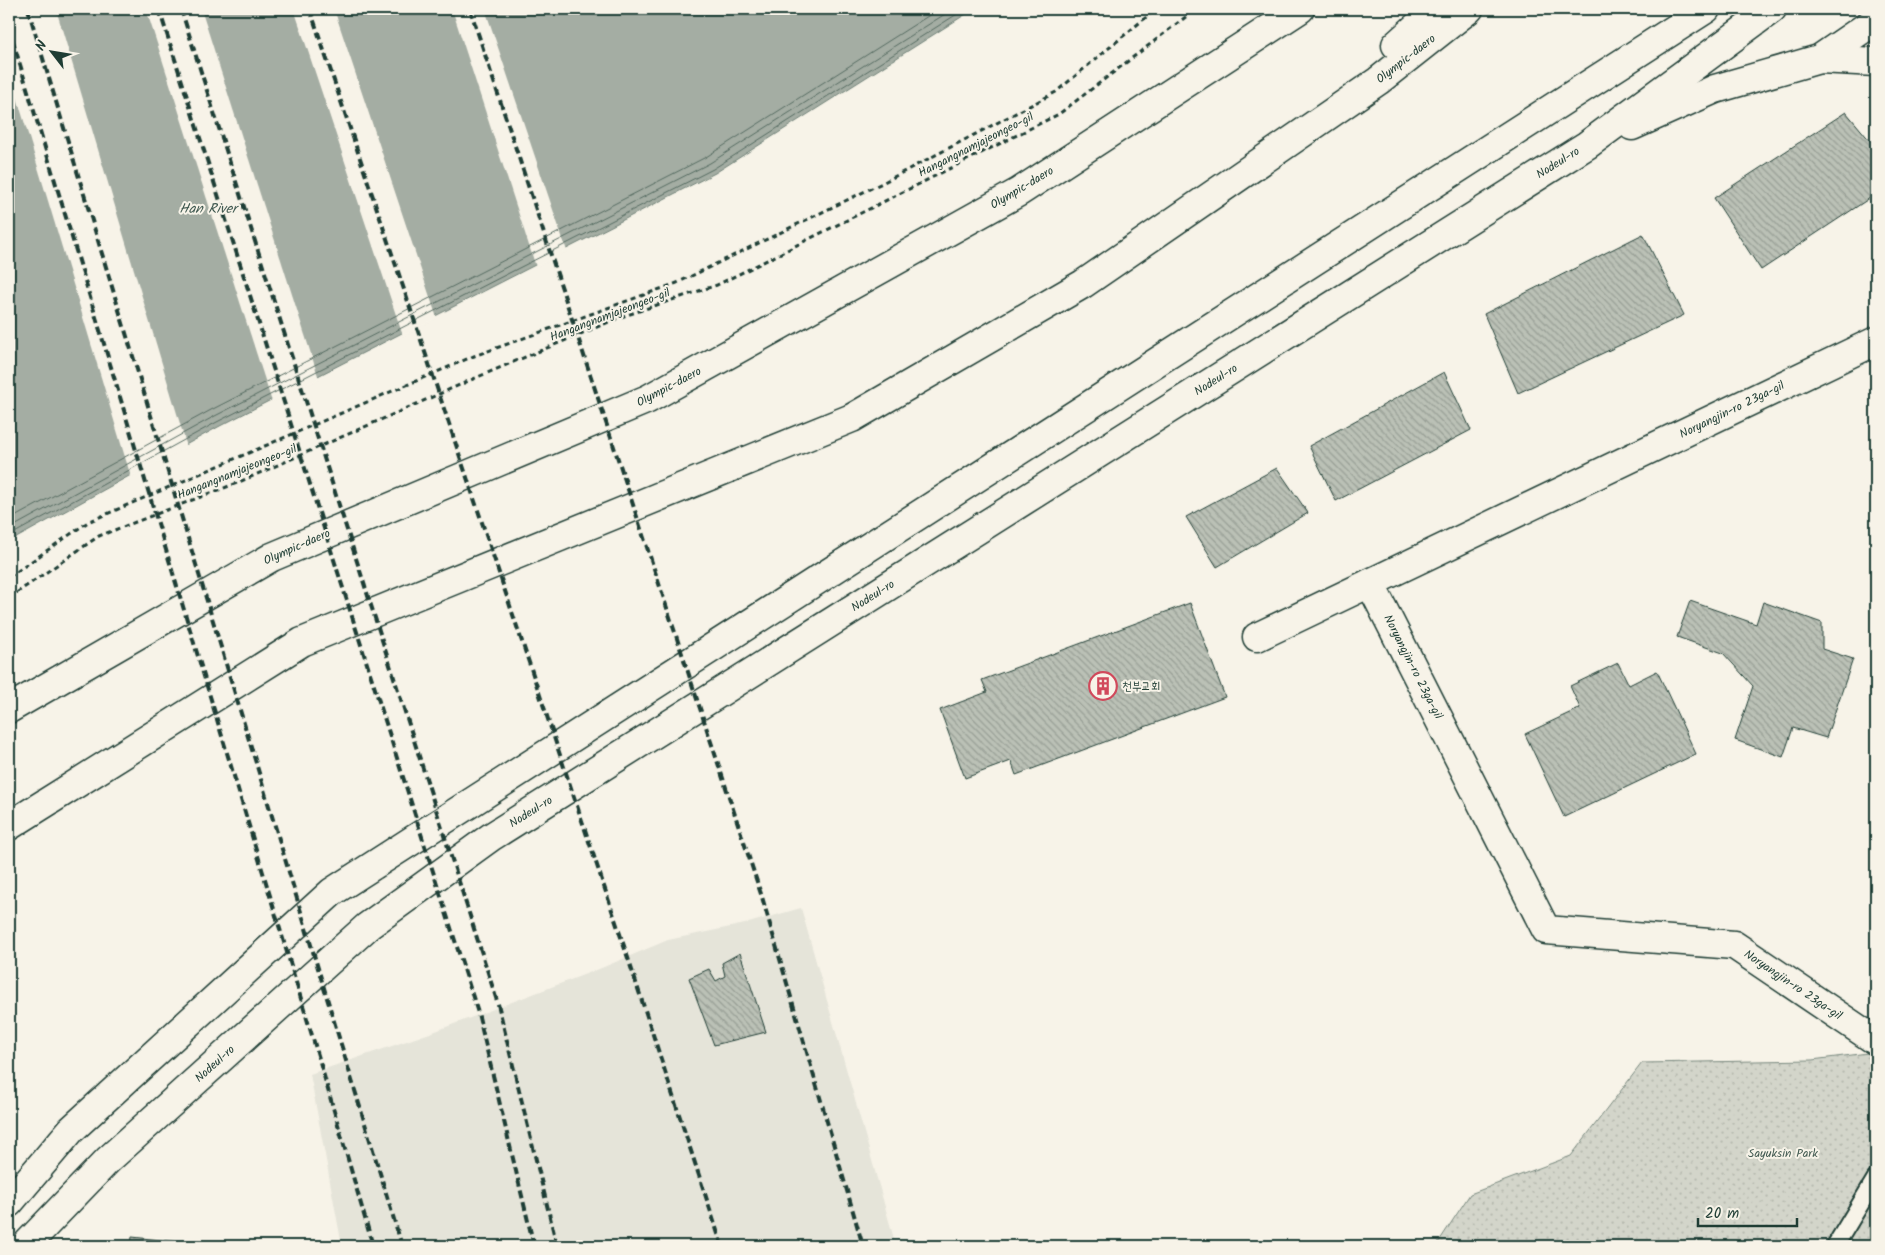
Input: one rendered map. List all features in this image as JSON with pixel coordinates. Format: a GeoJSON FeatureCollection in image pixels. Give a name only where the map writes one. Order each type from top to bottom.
{"type":"FeatureCollection","features":[{"type":"Feature","properties":{"kind":"main road","name":"Olympic-daero"},"geometry":{"type":"LineString","coordinates":[[9,709],[272,557],[648,400],[1019,192],[1300,9]]}},
{"type":"Feature","properties":{"kind":"main road","name":"Olympic-daero"},"geometry":{"type":"LineString","coordinates":[[1292,141],[1436,9]]}},
{"type":"Feature","properties":{"kind":"main road","name":"Olympic-daero"},"geometry":{"type":"LineString","coordinates":[[10,826],[302,642],[852,418],[1083,284],[1378,81],[1469,9]]}},
{"type":"Feature","properties":{"kind":"main road"},"geometry":{"type":"LineString","coordinates":[[9,1184],[71,1130],[332,892],[1706,9]]}},
{"type":"Feature","properties":{"kind":"main road","name":"Nodeul-ro"},"geometry":{"type":"LineString","coordinates":[[25,1246],[108,1160],[368,926],[491,837],[1587,145],[1772,9]]}},
{"type":"Feature","properties":{"kind":"main road"},"geometry":{"type":"LineString","coordinates":[[1587,145],[1715,89],[1819,59],[1876,20]]}},
{"type":"Feature","properties":{"kind":"main road"},"geometry":{"type":"LineString","coordinates":[[1819,59],[1876,62]]}},
{"type":"Feature","properties":{"kind":"main road","name":"Noryangjin-ro 23ga-gil"},"geometry":{"type":"LineString","coordinates":[[1876,341],[1370,583],[1546,930],[1734,945],[1876,1041]]}},
{"type":"Feature","properties":{"kind":"main road"},"geometry":{"type":"LineString","coordinates":[[1257,637],[1370,583]]}},
{"type":"Feature","properties":{"kind":"main road"},"geometry":{"type":"LineString","coordinates":[[9,1203],[71,1130]]}},
{"type":"Feature","properties":{"kind":"main road"},"geometry":{"type":"LineString","coordinates":[[48,1246],[108,1160]]}},
{"type":"Feature","properties":{"kind":"lane"},"geometry":{"type":"LineString","coordinates":[[1835,1246],[1876,1178]]}},
{"type":"Feature","properties":{"kind":"path"},"geometry":{"type":"LineString","coordinates":[[9,576],[88,522],[474,356],[677,283],[884,182],[1056,92],[1156,9]]}},
{"type":"Feature","properties":{"kind":"path","name":"Hangangnamjajeongeo-gil"},"geometry":{"type":"LineString","coordinates":[[9,598],[99,536],[237,484],[480,376],[621,317],[717,285],[1059,114],[1196,9]]}},
{"type":"Feature","properties":{"kind":"shaded area"},"geometry":{"type":"Polygon","coordinates":[[[801,908],[896,1246],[342,1246],[310,1074],[433,1032],[599,969],[668,940],[745,924],[801,908]]]}},
{"type":"Feature","properties":{"kind":"green space","name":"Sayuksin Park"},"geometry":{"type":"Polygon","coordinates":[[[1876,1052],[1876,1246],[1436,1246],[1470,1194],[1571,1156],[1642,1063],[1812,1060],[1876,1052]]]}},
{"type":"Feature","properties":{"kind":"water","name":"Han River"},"geometry":{"type":"Polygon","coordinates":[[[9,9],[974,9],[715,173],[220,426],[9,542],[9,9]]]}},
{"type":"Feature","properties":{"kind":"pier"},"geometry":{"type":"Polygon","coordinates":[[[9,9],[56,9],[187,447],[131,477],[9,71],[9,9]]]}},
{"type":"Feature","properties":{"kind":"pier"},"geometry":{"type":"Polygon","coordinates":[[[146,9],[201,9],[319,379],[272,402],[146,9]]]}},
{"type":"Feature","properties":{"kind":"pier"},"geometry":{"type":"Polygon","coordinates":[[[294,9],[334,9],[437,318],[403,336],[294,9]]]}},
{"type":"Feature","properties":{"kind":"pier"},"geometry":{"type":"Polygon","coordinates":[[[452,9],[485,9],[567,251],[536,267],[452,9]]]}},
{"type":"Feature","properties":{"kind":"building"},"geometry":{"type":"Polygon","coordinates":[[[1846,112],[1876,148],[1876,194],[1761,270],[1714,198],[1846,112]]]}},
{"type":"Feature","properties":{"kind":"building"},"geometry":{"type":"Polygon","coordinates":[[[1643,234],[1684,315],[1518,393],[1484,314],[1643,234]]]}},
{"type":"Feature","properties":{"kind":"building"},"geometry":{"type":"Polygon","coordinates":[[[1444,372],[1471,430],[1336,501],[1309,446],[1444,372]]]}},
{"type":"Feature","properties":{"kind":"building"},"geometry":{"type":"Polygon","coordinates":[[[1277,468],[1308,513],[1217,567],[1186,517],[1277,468]]]}},
{"type":"Feature","properties":{"kind":"building"},"geometry":{"type":"Polygon","coordinates":[[[1690,601],[1756,624],[1763,602],[1822,623],[1822,649],[1853,659],[1826,738],[1793,728],[1783,757],[1735,740],[1753,686],[1723,653],[1677,637],[1690,601]]]}},
{"type":"Feature","properties":{"kind":"building","name":"천부교회"},"geometry":{"type":"Polygon","coordinates":[[[1190,603],[1225,697],[1016,775],[1011,761],[965,778],[940,710],[987,692],[982,680],[1190,603]]]}},
{"type":"Feature","properties":{"kind":"building"},"geometry":{"type":"Polygon","coordinates":[[[1618,663],[1629,685],[1657,671],[1696,754],[1564,817],[1525,734],[1580,708],[1570,686],[1618,663]]]}},
{"type":"Feature","properties":{"kind":"building"},"geometry":{"type":"Polygon","coordinates":[[[740,953],[766,1032],[714,1045],[689,978],[709,969],[716,981],[725,976],[722,963],[740,953]]]}},
{"type":"Feature","properties":{"kind":"building"},"geometry":{"type":"Polygon","coordinates":[[[132,1237],[219,1246],[131,1246],[132,1237]]]}},
{"type":"Feature","properties":{"kind":"railway"},"geometry":{"type":"LineString","coordinates":[[28,9],[402,1246]]}},
{"type":"Feature","properties":{"kind":"railway"},"geometry":{"type":"LineString","coordinates":[[159,9],[478,1013],[534,1246]]}},
{"type":"Feature","properties":{"kind":"railway"},"geometry":{"type":"LineString","coordinates":[[181,9],[498,1004],[557,1246]]}},
{"type":"Feature","properties":{"kind":"railway"},"geometry":{"type":"LineString","coordinates":[[310,9],[627,955],[722,1246]]}},
{"type":"Feature","properties":{"kind":"railway"},"geometry":{"type":"LineString","coordinates":[[470,9],[762,897],[863,1246]]}},
{"type":"Feature","properties":{"kind":"railway"},"geometry":{"type":"LineString","coordinates":[[9,28],[320,1062],[373,1246]]}},
{"type":"Feature","properties":{"kind":"place","name":"천부교회"},"geometry":{"type":"Point","coordinates":[1103,686]}}]}
